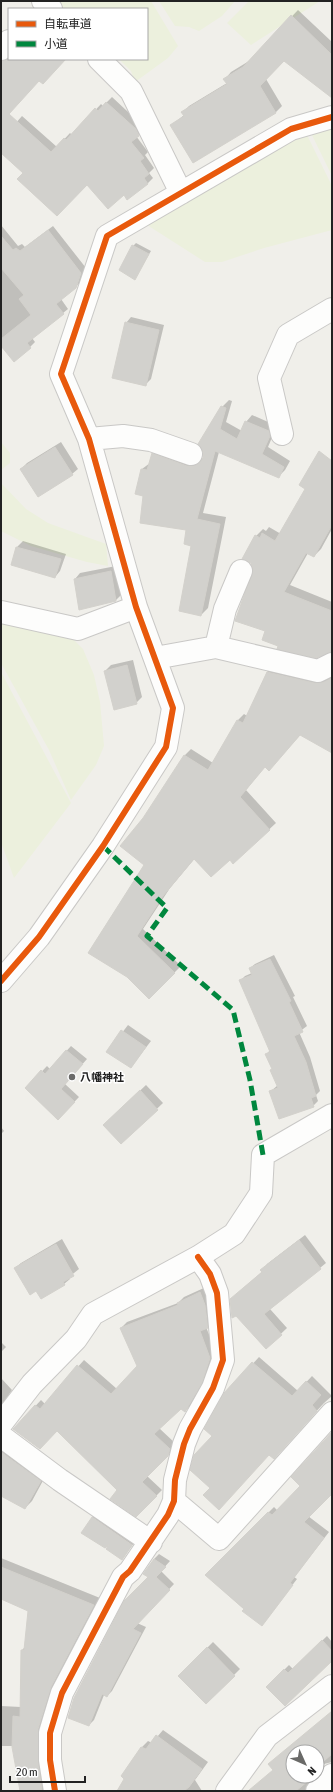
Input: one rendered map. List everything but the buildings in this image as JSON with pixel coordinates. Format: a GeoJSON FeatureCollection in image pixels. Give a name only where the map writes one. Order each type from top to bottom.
{"type":"FeatureCollection","features":[{"type":"Feature","properties":{"kind":"street"},"geometry":{"type":"LineString","coordinates":[[100,60],[131,91],[181,193]]}},
{"type":"Feature","properties":{"kind":"street"},"geometry":{"type":"LineString","coordinates":[[1,982],[39,937],[103,846],[166,747],[172,708],[136,607],[89,439],[61,374],[106,236],[291,129],[332,117]]}},
{"type":"Feature","properties":{"kind":"street"},"geometry":{"type":"LineString","coordinates":[[282,434],[269,378],[288,335],[332,310]]}},
{"type":"Feature","properties":{"kind":"street"},"geometry":{"type":"LineString","coordinates":[[89,439],[123,436],[151,440],[192,454]]}},
{"type":"Feature","properties":{"kind":"street"},"geometry":{"type":"LineString","coordinates":[[216,647],[225,609],[240,571]]}},
{"type":"Feature","properties":{"kind":"street"},"geometry":{"type":"LineString","coordinates":[[1,612],[78,629],[136,607]]}},
{"type":"Feature","properties":{"kind":"street"},"geometry":{"type":"LineString","coordinates":[[154,658],[216,647],[318,671],[332,664]]}},
{"type":"Feature","properties":{"kind":"street"},"geometry":{"type":"LineString","coordinates":[[1,1424],[32,1384],[76,1339],[93,1314],[198,1257],[234,1234],[262,1193],[263,1155],[332,1114]]}},
{"type":"Feature","properties":{"kind":"street"},"geometry":{"type":"LineString","coordinates":[[55,1791],[50,1760],[50,1733],[62,1693],[122,1577],[130,1571],[168,1515],[174,1501],[175,1480],[184,1444],[190,1429],[213,1388],[223,1360],[217,1293],[210,1274],[198,1257]]}},
{"type":"Feature","properties":{"kind":"street"},"geometry":{"type":"LineString","coordinates":[[174,1501],[220,1539],[332,1413]]}},
{"type":"Feature","properties":{"kind":"street"},"geometry":{"type":"LineString","coordinates":[[1,1436],[60,1480],[151,1542]]}},
{"type":"Feature","properties":{"kind":"street"},"geometry":{"type":"LineString","coordinates":[[227,1791],[267,1736],[332,1686]]}},
{"type":"Feature","properties":{"kind":"street"},"geometry":{"type":"LineString","coordinates":[[317,1791],[332,1774]]}},
{"type":"Feature","properties":{"kind":"green space"},"geometry":{"type":"Polygon","coordinates":[[[55,1],[151,1],[178,46],[168,58],[135,82],[131,71],[120,60],[148,60],[148,8],[62,8],[55,1]]]}},
{"type":"Feature","properties":{"kind":"green space"},"geometry":{"type":"Polygon","coordinates":[[[159,1],[235,1],[222,16],[199,31],[189,27],[175,26],[159,1]]]}},
{"type":"Feature","properties":{"kind":"green space"},"geometry":{"type":"Polygon","coordinates":[[[249,1],[320,1],[251,45],[227,23],[249,1]]]}},
{"type":"Feature","properties":{"kind":"green space"},"geometry":{"type":"Polygon","coordinates":[[[332,127],[332,176],[311,133],[332,127]]]}},
{"type":"Feature","properties":{"kind":"green space"},"geometry":{"type":"Polygon","coordinates":[[[307,135],[332,186],[332,230],[264,248],[222,262],[205,262],[144,223],[280,147],[307,135]]]}},
{"type":"Feature","properties":{"kind":"green space"},"geometry":{"type":"Polygon","coordinates":[[[1,442],[10,453],[10,463],[1,470],[1,442]]]}},
{"type":"Feature","properties":{"kind":"green space"},"geometry":{"type":"Polygon","coordinates":[[[1,483],[26,509],[48,523],[106,544],[108,566],[87,562],[31,546],[1,531],[1,483]]]}},
{"type":"Feature","properties":{"kind":"green space"},"geometry":{"type":"Polygon","coordinates":[[[1,618],[70,636],[83,649],[94,675],[100,702],[104,746],[96,765],[71,800],[49,750],[1,663],[1,618]]]}},
{"type":"Feature","properties":{"kind":"green space"},"geometry":{"type":"Polygon","coordinates":[[[1,672],[71,803],[14,878],[1,842],[1,672]]]}},
{"type":"Feature","properties":{"kind":"marked path"},"geometry":{"type":"LineString","coordinates":[[103,846],[167,908],[147,936],[233,1010],[250,1080],[263,1155]]}},
{"type":"Feature","properties":{"kind":"cycle path"},"geometry":{"type":"LineString","coordinates":[[1,981],[39,937],[103,846],[166,747],[173,708],[136,607],[89,439],[61,374],[107,236],[291,129],[332,117]]}},
{"type":"Feature","properties":{"kind":"cycle path"},"geometry":{"type":"LineString","coordinates":[[55,1791],[50,1760],[50,1733],[62,1693],[123,1577],[130,1571],[168,1515],[174,1501],[175,1480],[184,1444],[190,1429],[213,1388],[223,1360],[217,1293],[210,1274],[198,1257]]}},
{"type":"Feature","properties":{"kind":"place","name":"八幡神社"},"geometry":{"type":"Point","coordinates":[72,1077]}}]}
